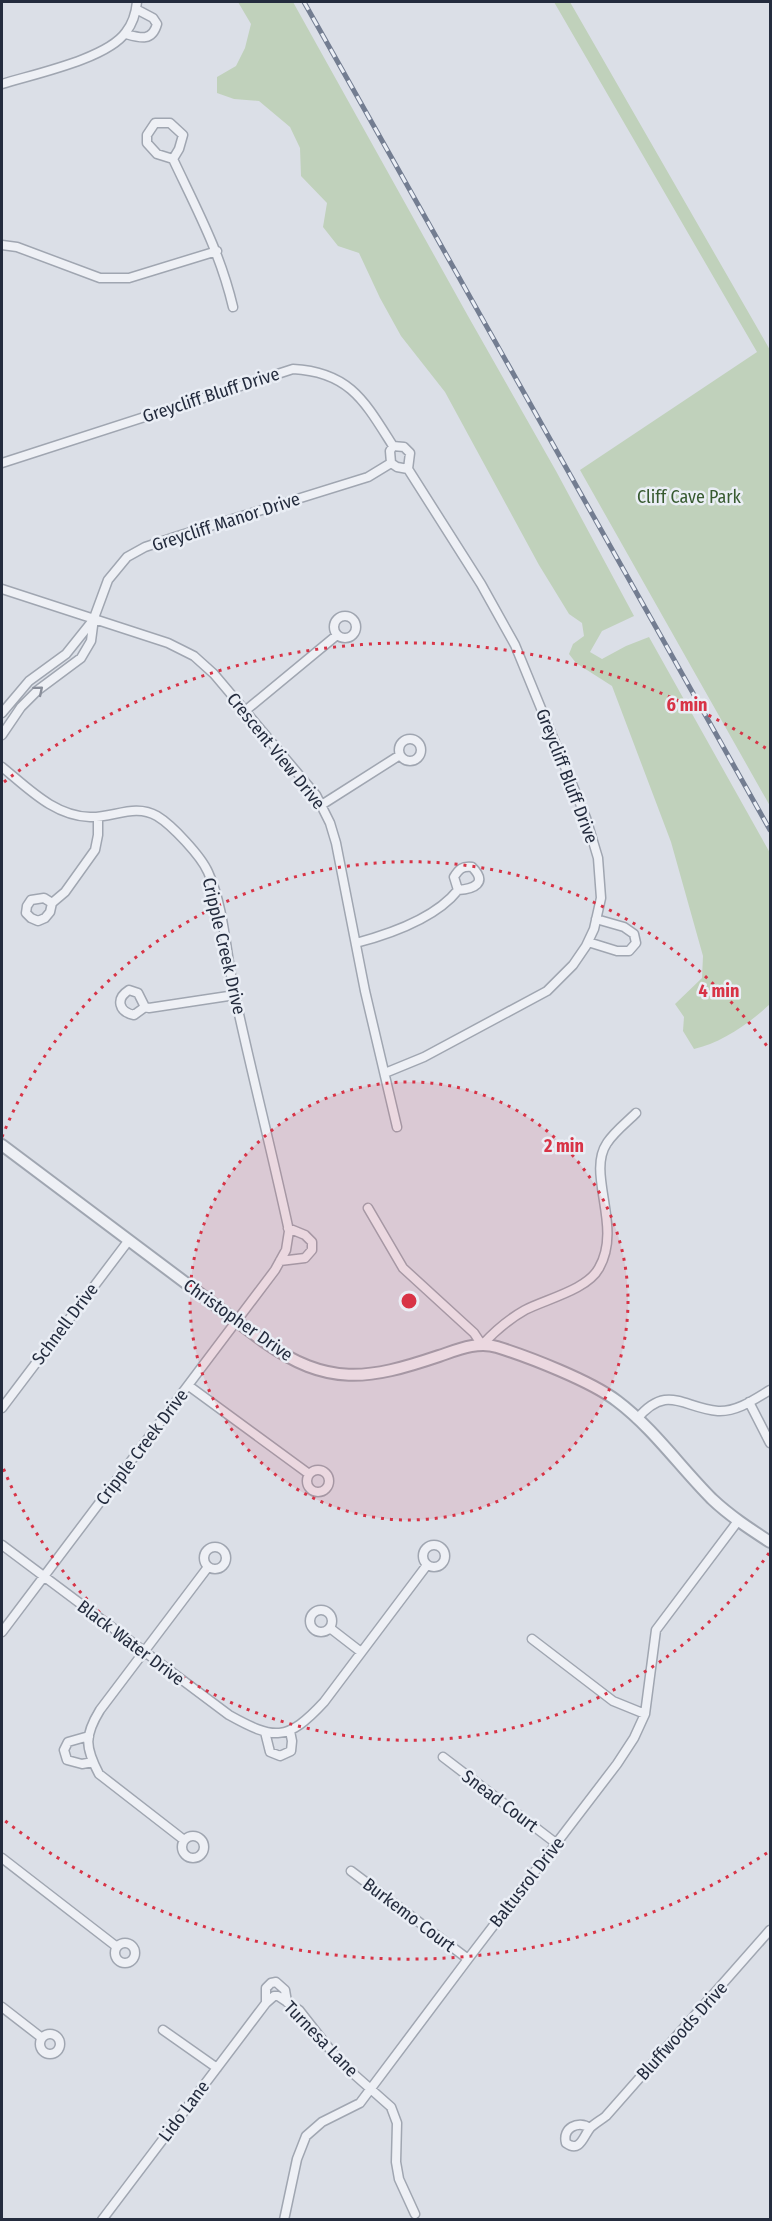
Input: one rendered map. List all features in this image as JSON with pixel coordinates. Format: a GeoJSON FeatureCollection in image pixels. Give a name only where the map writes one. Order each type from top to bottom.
{"type":"FeatureCollection","features":[{"type":"Feature","properties":{"kind":"street"},"geometry":{"type":"LineString","coordinates":[[2,84],[101,53],[126,34],[137,5],[157,24],[155,32],[149,38],[126,34]]}},
{"type":"Feature","properties":{"kind":"street"},"geometry":{"type":"LineString","coordinates":[[173,159],[183,135],[170,123],[155,123],[150,129],[147,142],[157,154],[173,159],[217,251],[233,307]]}},
{"type":"Feature","properties":{"kind":"street"},"geometry":{"type":"LineString","coordinates":[[2,245],[17,247],[100,278],[114,279],[129,278],[217,251]]}},
{"type":"Feature","properties":{"kind":"street","name":"Greycliff Bluff Drive"},"geometry":{"type":"LineString","coordinates":[[2,463],[293,369],[315,371],[348,386],[373,414],[393,446],[404,447],[410,453],[408,469],[481,584],[515,645],[586,819],[601,878],[601,898],[588,942],[573,965],[547,991],[424,1057],[385,1073]]}},
{"type":"Feature","properties":{"kind":"street"},"geometry":{"type":"LineString","coordinates":[[393,446],[390,451],[391,463],[396,467],[408,469]]}},
{"type":"Feature","properties":{"kind":"street","name":"Greycliff Manor Drive"},"geometry":{"type":"LineString","coordinates":[[2,735],[21,707],[38,690],[81,658],[91,641],[94,618],[108,580],[120,564],[134,553],[178,536],[368,477],[391,463]]}},
{"type":"Feature","properties":{"kind":"street","name":"Crescent View Drive"},"geometry":{"type":"LineString","coordinates":[[2,589],[168,643],[194,656],[214,674],[323,804],[336,843],[365,991],[397,1127]]}},
{"type":"Feature","properties":{"kind":"street","name":"Greycliff Manor Drive"},"geometry":{"type":"LineString","coordinates":[[2,713],[29,681],[66,654],[94,618]]}},
{"type":"Feature","properties":{"kind":"street"},"geometry":{"type":"LineString","coordinates":[[245,711],[337,635]]}},
{"type":"Feature","properties":{"kind":"street"},"geometry":{"type":"LineString","coordinates":[[323,804],[400,755]]}},
{"type":"Feature","properties":{"kind":"street","name":"Cripple Creek Drive"},"geometry":{"type":"LineString","coordinates":[[2,767],[56,809],[72,815],[98,817],[138,810],[155,815],[179,834],[207,869],[215,890],[235,995],[288,1228],[288,1241],[280,1261],[189,1386],[2,1632]]}},
{"type":"Feature","properties":{"kind":"street"},"geometry":{"type":"LineString","coordinates":[[52,903],[65,892],[95,850],[98,817]]}},
{"type":"Feature","properties":{"kind":"street"},"geometry":{"type":"LineString","coordinates":[[356,943],[381,936],[422,917],[449,901],[458,890]]}},
{"type":"Feature","properties":{"kind":"street"},"geometry":{"type":"LineString","coordinates":[[588,942],[617,951],[629,951],[636,943],[634,934],[624,927],[596,919]]}},
{"type":"Feature","properties":{"kind":"street"},"geometry":{"type":"LineString","coordinates":[[145,1007],[235,995]]}},
{"type":"Feature","properties":{"kind":"street"},"geometry":{"type":"LineString","coordinates":[[368,1208],[403,1268],[474,1333],[482,1345],[496,1331],[522,1312],[563,1294],[598,1271],[609,1244],[601,1158],[607,1143],[636,1113]]}},
{"type":"Feature","properties":{"kind":"street","name":"Christopher Drive"},"geometry":{"type":"LineString","coordinates":[[2,1145],[236,1321],[289,1358],[315,1369],[357,1376],[389,1372],[460,1349],[482,1345],[510,1352],[598,1389],[615,1400],[637,1419],[712,1498],[738,1521],[771,1542]]}},
{"type":"Feature","properties":{"kind":"street"},"geometry":{"type":"LineString","coordinates":[[280,1261],[305,1258],[312,1250],[312,1242],[305,1235],[288,1228]]}},
{"type":"Feature","properties":{"kind":"street","name":"Schnell Drive"},"geometry":{"type":"LineString","coordinates":[[2,1408],[129,1240]]}},
{"type":"Feature","properties":{"kind":"street"},"geometry":{"type":"LineString","coordinates":[[189,1386],[309,1474]]}},
{"type":"Feature","properties":{"kind":"street"},"geometry":{"type":"LineString","coordinates":[[637,1419],[651,1405],[673,1399],[719,1411],[736,1408],[771,1390]]}},
{"type":"Feature","properties":{"kind":"street"},"geometry":{"type":"LineString","coordinates":[[749,1402],[771,1443]]}},
{"type":"Feature","properties":{"kind":"street","name":"Baltusrol Drive"},"geometry":{"type":"LineString","coordinates":[[284,2220],[297,2158],[306,2136],[321,2122],[360,2103],[557,1844],[634,1738],[645,1714],[656,1630],[738,1521]]}},
{"type":"Feature","properties":{"kind":"street","name":"Black Water Drive"},"geometry":{"type":"LineString","coordinates":[[2,1545],[143,1653],[229,1715],[265,1732],[290,1731]]}},
{"type":"Feature","properties":{"kind":"street"},"geometry":{"type":"LineString","coordinates":[[265,1732],[270,1752],[280,1756],[291,1750],[290,1731],[305,1723],[324,1702],[427,1565]]}},
{"type":"Feature","properties":{"kind":"street"},"geometry":{"type":"LineString","coordinates":[[184,1840],[99,1774],[89,1749],[89,1736],[90,1727],[100,1710],[208,1567]]}},
{"type":"Feature","properties":{"kind":"street"},"geometry":{"type":"LineString","coordinates":[[330,1628],[361,1652]]}},
{"type":"Feature","properties":{"kind":"street"},"geometry":{"type":"LineString","coordinates":[[532,1639],[613,1701],[645,1714]]}},
{"type":"Feature","properties":{"kind":"street"},"geometry":{"type":"LineString","coordinates":[[89,1736],[68,1742],[64,1750],[67,1760],[82,1764],[93,1762]]}},
{"type":"Feature","properties":{"kind":"street","name":"Snead Court"},"geometry":{"type":"LineString","coordinates":[[443,1757],[557,1844]]}},
{"type":"Feature","properties":{"kind":"street"},"geometry":{"type":"LineString","coordinates":[[2,1858],[117,1947]]}},
{"type":"Feature","properties":{"kind":"street","name":"Burkemo Court"},"geometry":{"type":"LineString","coordinates":[[351,1871],[468,1959]]}},
{"type":"Feature","properties":{"kind":"street","name":"Bluffwoods Drive"},"geometry":{"type":"LineString","coordinates":[[590,2128],[606,2116],[771,1930]]}},
{"type":"Feature","properties":{"kind":"street","name":"Lido Lane"},"geometry":{"type":"LineString","coordinates":[[266,2003],[266,1988],[276,1982],[285,1990],[287,2002]]}},
{"type":"Feature","properties":{"kind":"street","name":"Turnesa Lane"},"geometry":{"type":"LineString","coordinates":[[274,1996],[278,1996],[298,2010],[339,2061],[391,2107],[397,2123],[396,2162],[399,2179],[415,2214]]}},
{"type":"Feature","properties":{"kind":"street","name":"Lido Lane"},"geometry":{"type":"LineString","coordinates":[[102,2220],[266,2003],[274,1996]]}},
{"type":"Feature","properties":{"kind":"street"},"geometry":{"type":"LineString","coordinates":[[2,2007],[42,2038]]}},
{"type":"Feature","properties":{"kind":"street"},"geometry":{"type":"LineString","coordinates":[[164,2030],[217,2068]]}},
{"type":"Feature","properties":{"kind":"green space"},"geometry":{"type":"Polygon","coordinates":[[[238,2],[293,2],[556,471],[634,616],[602,631],[590,652],[602,659],[649,637],[770,853],[770,1004],[725,1037],[694,1049],[683,1031],[684,1017],[675,1004],[702,978],[703,956],[671,842],[612,686],[576,663],[569,654],[573,644],[584,636],[582,623],[569,614],[539,565],[445,392],[401,336],[359,253],[338,246],[323,227],[327,203],[301,176],[300,148],[290,127],[259,101],[234,99],[217,93],[217,77],[236,66],[245,48],[251,24],[238,2]]]}},
{"type":"Feature","properties":{"kind":"green space","name":"Cliff Cave Park"},"geometry":{"type":"Polygon","coordinates":[[[554,2],[570,2],[770,350],[770,806],[580,470],[757,352],[554,2]]]}},
{"type":"Feature","properties":{"kind":"railway"},"geometry":{"type":"LineString","coordinates":[[304,2],[770,830]]}}]}
